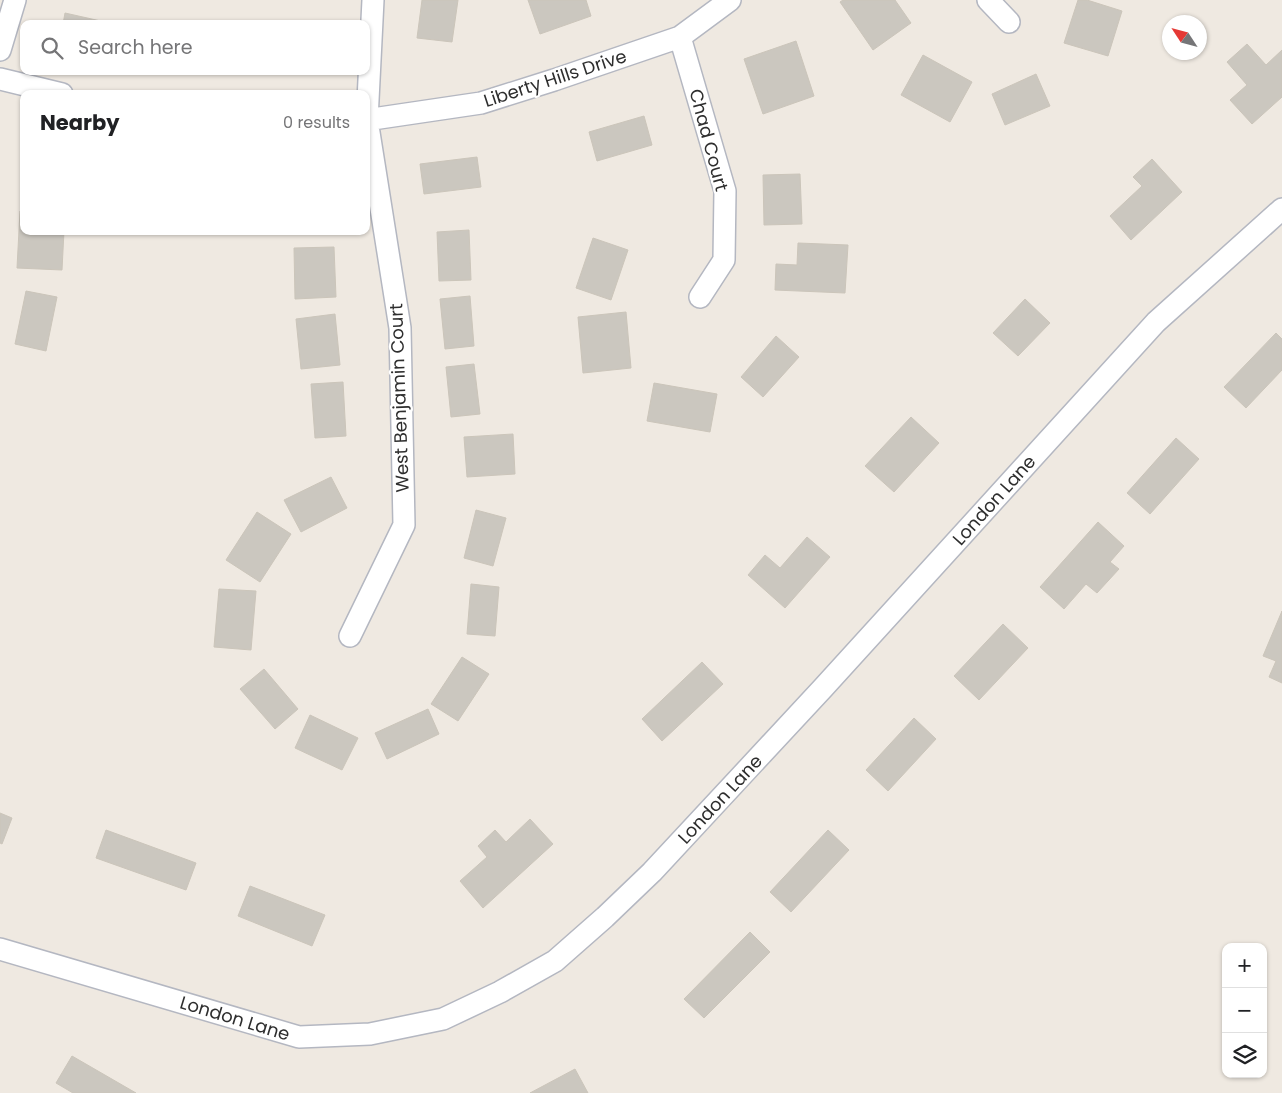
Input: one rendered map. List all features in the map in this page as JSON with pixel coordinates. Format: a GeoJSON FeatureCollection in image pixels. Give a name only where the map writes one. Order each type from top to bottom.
{"type":"FeatureCollection","features":[{"type":"Feature","properties":{"kind":"street"},"geometry":{"type":"LineString","coordinates":[[0,50],[15,0]]}},
{"type":"Feature","properties":{"kind":"street","name":"West Benjamin Court"},"geometry":{"type":"LineString","coordinates":[[370,60],[373,0]]}},
{"type":"Feature","properties":{"kind":"street","name":"Liberty Hills Drive"},"geometry":{"type":"LineString","coordinates":[[370,120],[481,103],[680,37],[730,0]]}},
{"type":"Feature","properties":{"kind":"street"},"geometry":{"type":"LineString","coordinates":[[988,0],[1009,22]]}},
{"type":"Feature","properties":{"kind":"street","name":"Chad Court"},"geometry":{"type":"LineString","coordinates":[[680,37],[725,191],[724,260],[700,297]]}},
{"type":"Feature","properties":{"kind":"street","name":"West Benjamin Court"},"geometry":{"type":"LineString","coordinates":[[368,90],[369,75]]}},
{"type":"Feature","properties":{"kind":"street"},"geometry":{"type":"LineString","coordinates":[[0,79],[45,90]]}},
{"type":"Feature","properties":{"kind":"street","name":"West Benjamin Court"},"geometry":{"type":"LineString","coordinates":[[350,636],[404,525],[400,328],[370,139]]}},
{"type":"Feature","properties":{"kind":"street","name":"London Lane"},"geometry":{"type":"LineString","coordinates":[[0,949],[299,1037],[370,1034],[443,1019],[500,992],[555,961],[652,872],[823,688],[1156,322],[1282,209]]}},
{"type":"Feature","properties":{"kind":"building"},"geometry":{"type":"Polygon","coordinates":[[[422,0],[458,0],[452,42],[417,38],[422,0]]]}},
{"type":"Feature","properties":{"kind":"building"},"geometry":{"type":"Polygon","coordinates":[[[528,0],[586,0],[591,16],[540,34],[528,0]]]}},
{"type":"Feature","properties":{"kind":"building"},"geometry":{"type":"Polygon","coordinates":[[[843,0],[895,0],[911,23],[873,50],[840,2],[843,0]]]}},
{"type":"Feature","properties":{"kind":"building"},"geometry":{"type":"Polygon","coordinates":[[[1078,0],[1087,0],[1122,11],[1108,56],[1064,43],[1078,0]]]}},
{"type":"Feature","properties":{"kind":"building"},"geometry":{"type":"Polygon","coordinates":[[[65,13],[96,20],[64,20],[65,13]]]}},
{"type":"Feature","properties":{"kind":"building"},"geometry":{"type":"Polygon","coordinates":[[[796,41],[814,96],[763,114],[744,59],[796,41]]]}},
{"type":"Feature","properties":{"kind":"building"},"geometry":{"type":"Polygon","coordinates":[[[1247,44],[1266,65],[1282,50],[1282,97],[1252,124],[1230,100],[1247,85],[1227,62],[1247,44]]]}},
{"type":"Feature","properties":{"kind":"building"},"geometry":{"type":"Polygon","coordinates":[[[923,55],[972,82],[950,122],[901,95],[923,55]]]}},
{"type":"Feature","properties":{"kind":"building"},"geometry":{"type":"Polygon","coordinates":[[[1036,74],[1050,106],[1005,125],[992,94],[1036,74]]]}},
{"type":"Feature","properties":{"kind":"building"},"geometry":{"type":"Polygon","coordinates":[[[644,116],[652,145],[597,161],[589,132],[644,116]]]}},
{"type":"Feature","properties":{"kind":"building"},"geometry":{"type":"Polygon","coordinates":[[[477,157],[481,187],[424,194],[420,164],[477,157]]]}},
{"type":"Feature","properties":{"kind":"building"},"geometry":{"type":"Polygon","coordinates":[[[1152,159],[1182,192],[1131,240],[1110,216],[1142,186],[1133,177],[1152,159]]]}},
{"type":"Feature","properties":{"kind":"building"},"geometry":{"type":"Polygon","coordinates":[[[800,174],[802,224],[764,225],[763,175],[800,174]]]}},
{"type":"Feature","properties":{"kind":"building"},"geometry":{"type":"Polygon","coordinates":[[[20,211],[20,235],[64,235],[62,270],[17,268],[20,211]]]}},
{"type":"Feature","properties":{"kind":"building"},"geometry":{"type":"Polygon","coordinates":[[[469,230],[471,280],[439,281],[437,232],[469,230]]]}},
{"type":"Feature","properties":{"kind":"building"},"geometry":{"type":"Polygon","coordinates":[[[593,238],[628,250],[611,300],[576,288],[593,238]]]}},
{"type":"Feature","properties":{"kind":"building"},"geometry":{"type":"Polygon","coordinates":[[[798,243],[848,245],[845,293],[775,290],[776,264],[797,265],[798,243]]]}},
{"type":"Feature","properties":{"kind":"building"},"geometry":{"type":"Polygon","coordinates":[[[334,247],[336,297],[295,299],[294,248],[334,247]]]}},
{"type":"Feature","properties":{"kind":"building"},"geometry":{"type":"Polygon","coordinates":[[[26,291],[57,297],[46,351],[15,344],[26,291]]]}},
{"type":"Feature","properties":{"kind":"building"},"geometry":{"type":"Polygon","coordinates":[[[470,296],[474,346],[445,349],[440,299],[470,296]]]}},
{"type":"Feature","properties":{"kind":"building"},"geometry":{"type":"Polygon","coordinates":[[[1025,299],[1050,323],[1018,356],[993,333],[1025,299]]]}},
{"type":"Feature","properties":{"kind":"building"},"geometry":{"type":"Polygon","coordinates":[[[626,312],[631,368],[583,373],[578,317],[626,312]]]}},
{"type":"Feature","properties":{"kind":"building"},"geometry":{"type":"Polygon","coordinates":[[[335,314],[340,365],[301,369],[296,319],[335,314]]]}},
{"type":"Feature","properties":{"kind":"building"},"geometry":{"type":"Polygon","coordinates":[[[1276,333],[1282,339],[1282,370],[1246,408],[1224,387],[1276,333]]]}},
{"type":"Feature","properties":{"kind":"building"},"geometry":{"type":"Polygon","coordinates":[[[776,336],[799,357],[763,397],[741,377],[776,336]]]}},
{"type":"Feature","properties":{"kind":"building"},"geometry":{"type":"Polygon","coordinates":[[[474,364],[480,414],[451,417],[446,367],[474,364]]]}},
{"type":"Feature","properties":{"kind":"building"},"geometry":{"type":"Polygon","coordinates":[[[343,382],[346,436],[315,438],[311,384],[343,382]]]}},
{"type":"Feature","properties":{"kind":"building"},"geometry":{"type":"Polygon","coordinates":[[[654,383],[717,394],[710,432],[647,421],[654,383]]]}},
{"type":"Feature","properties":{"kind":"building"},"geometry":{"type":"Polygon","coordinates":[[[911,417],[939,443],[894,492],[865,466],[911,417]]]}},
{"type":"Feature","properties":{"kind":"building"},"geometry":{"type":"Polygon","coordinates":[[[513,434],[515,474],[467,477],[464,437],[513,434]]]}},
{"type":"Feature","properties":{"kind":"building"},"geometry":{"type":"Polygon","coordinates":[[[1176,438],[1199,459],[1150,514],[1127,493],[1176,438]]]}},
{"type":"Feature","properties":{"kind":"building"},"geometry":{"type":"Polygon","coordinates":[[[331,477],[347,508],[301,532],[284,500],[331,477]]]}},
{"type":"Feature","properties":{"kind":"building"},"geometry":{"type":"Polygon","coordinates":[[[476,510],[506,518],[493,566],[464,558],[476,510]]]}},
{"type":"Feature","properties":{"kind":"building"},"geometry":{"type":"Polygon","coordinates":[[[257,512],[291,534],[260,582],[226,560],[257,512]]]}},
{"type":"Feature","properties":{"kind":"building"},"geometry":{"type":"Polygon","coordinates":[[[1098,522],[1124,546],[1110,562],[1119,569],[1097,593],[1086,584],[1064,609],[1040,587],[1098,522]]]}},
{"type":"Feature","properties":{"kind":"building"},"geometry":{"type":"Polygon","coordinates":[[[807,537],[830,557],[785,608],[748,575],[765,555],[780,568],[807,537]]]}},
{"type":"Feature","properties":{"kind":"building"},"geometry":{"type":"Polygon","coordinates":[[[471,584],[499,587],[495,636],[467,634],[471,584]]]}},
{"type":"Feature","properties":{"kind":"building"},"geometry":{"type":"Polygon","coordinates":[[[219,589],[256,591],[251,650],[214,647],[219,589]]]}},
{"type":"Feature","properties":{"kind":"building"},"geometry":{"type":"Polygon","coordinates":[[[1282,611],[1282,683],[1269,677],[1276,661],[1263,656],[1282,611]]]}},
{"type":"Feature","properties":{"kind":"building"},"geometry":{"type":"Polygon","coordinates":[[[1003,624],[1028,648],[979,700],[954,676],[1003,624]]]}},
{"type":"Feature","properties":{"kind":"building"},"geometry":{"type":"Polygon","coordinates":[[[462,657],[489,674],[458,721],[431,704],[462,657]]]}},
{"type":"Feature","properties":{"kind":"building"},"geometry":{"type":"Polygon","coordinates":[[[702,662],[723,684],[662,741],[642,719],[702,662]]]}},
{"type":"Feature","properties":{"kind":"building"},"geometry":{"type":"Polygon","coordinates":[[[264,669],[298,709],[275,729],[240,689],[264,669]]]}},
{"type":"Feature","properties":{"kind":"building"},"geometry":{"type":"Polygon","coordinates":[[[428,709],[439,734],[387,759],[375,733],[428,709]]]}},
{"type":"Feature","properties":{"kind":"building"},"geometry":{"type":"Polygon","coordinates":[[[310,715],[358,738],[342,770],[295,748],[310,715]]]}},
{"type":"Feature","properties":{"kind":"building"},"geometry":{"type":"Polygon","coordinates":[[[914,718],[936,739],[888,791],[866,770],[914,718]]]}},
{"type":"Feature","properties":{"kind":"building"},"geometry":{"type":"Polygon","coordinates":[[[0,813],[12,818],[2,844],[0,843],[0,813]]]}},
{"type":"Feature","properties":{"kind":"building"},"geometry":{"type":"Polygon","coordinates":[[[530,819],[553,844],[483,908],[460,881],[487,857],[478,846],[495,830],[506,842],[530,819]]]}},
{"type":"Feature","properties":{"kind":"building"},"geometry":{"type":"Polygon","coordinates":[[[106,830],[196,863],[186,890],[96,858],[106,830]]]}},
{"type":"Feature","properties":{"kind":"building"},"geometry":{"type":"Polygon","coordinates":[[[828,830],[849,850],[791,912],[770,892],[828,830]]]}},
{"type":"Feature","properties":{"kind":"building"},"geometry":{"type":"Polygon","coordinates":[[[250,886],[325,915],[312,946],[238,916],[250,886]]]}},
{"type":"Feature","properties":{"kind":"building"},"geometry":{"type":"Polygon","coordinates":[[[750,932],[770,952],[704,1018],[684,999],[750,932]]]}},
{"type":"Feature","properties":{"kind":"building"},"geometry":{"type":"Polygon","coordinates":[[[72,1056],[136,1093],[73,1093],[56,1083],[72,1056]]]}},
{"type":"Feature","properties":{"kind":"building"},"geometry":{"type":"Polygon","coordinates":[[[575,1069],[588,1093],[530,1093],[575,1069]]]}}]}
